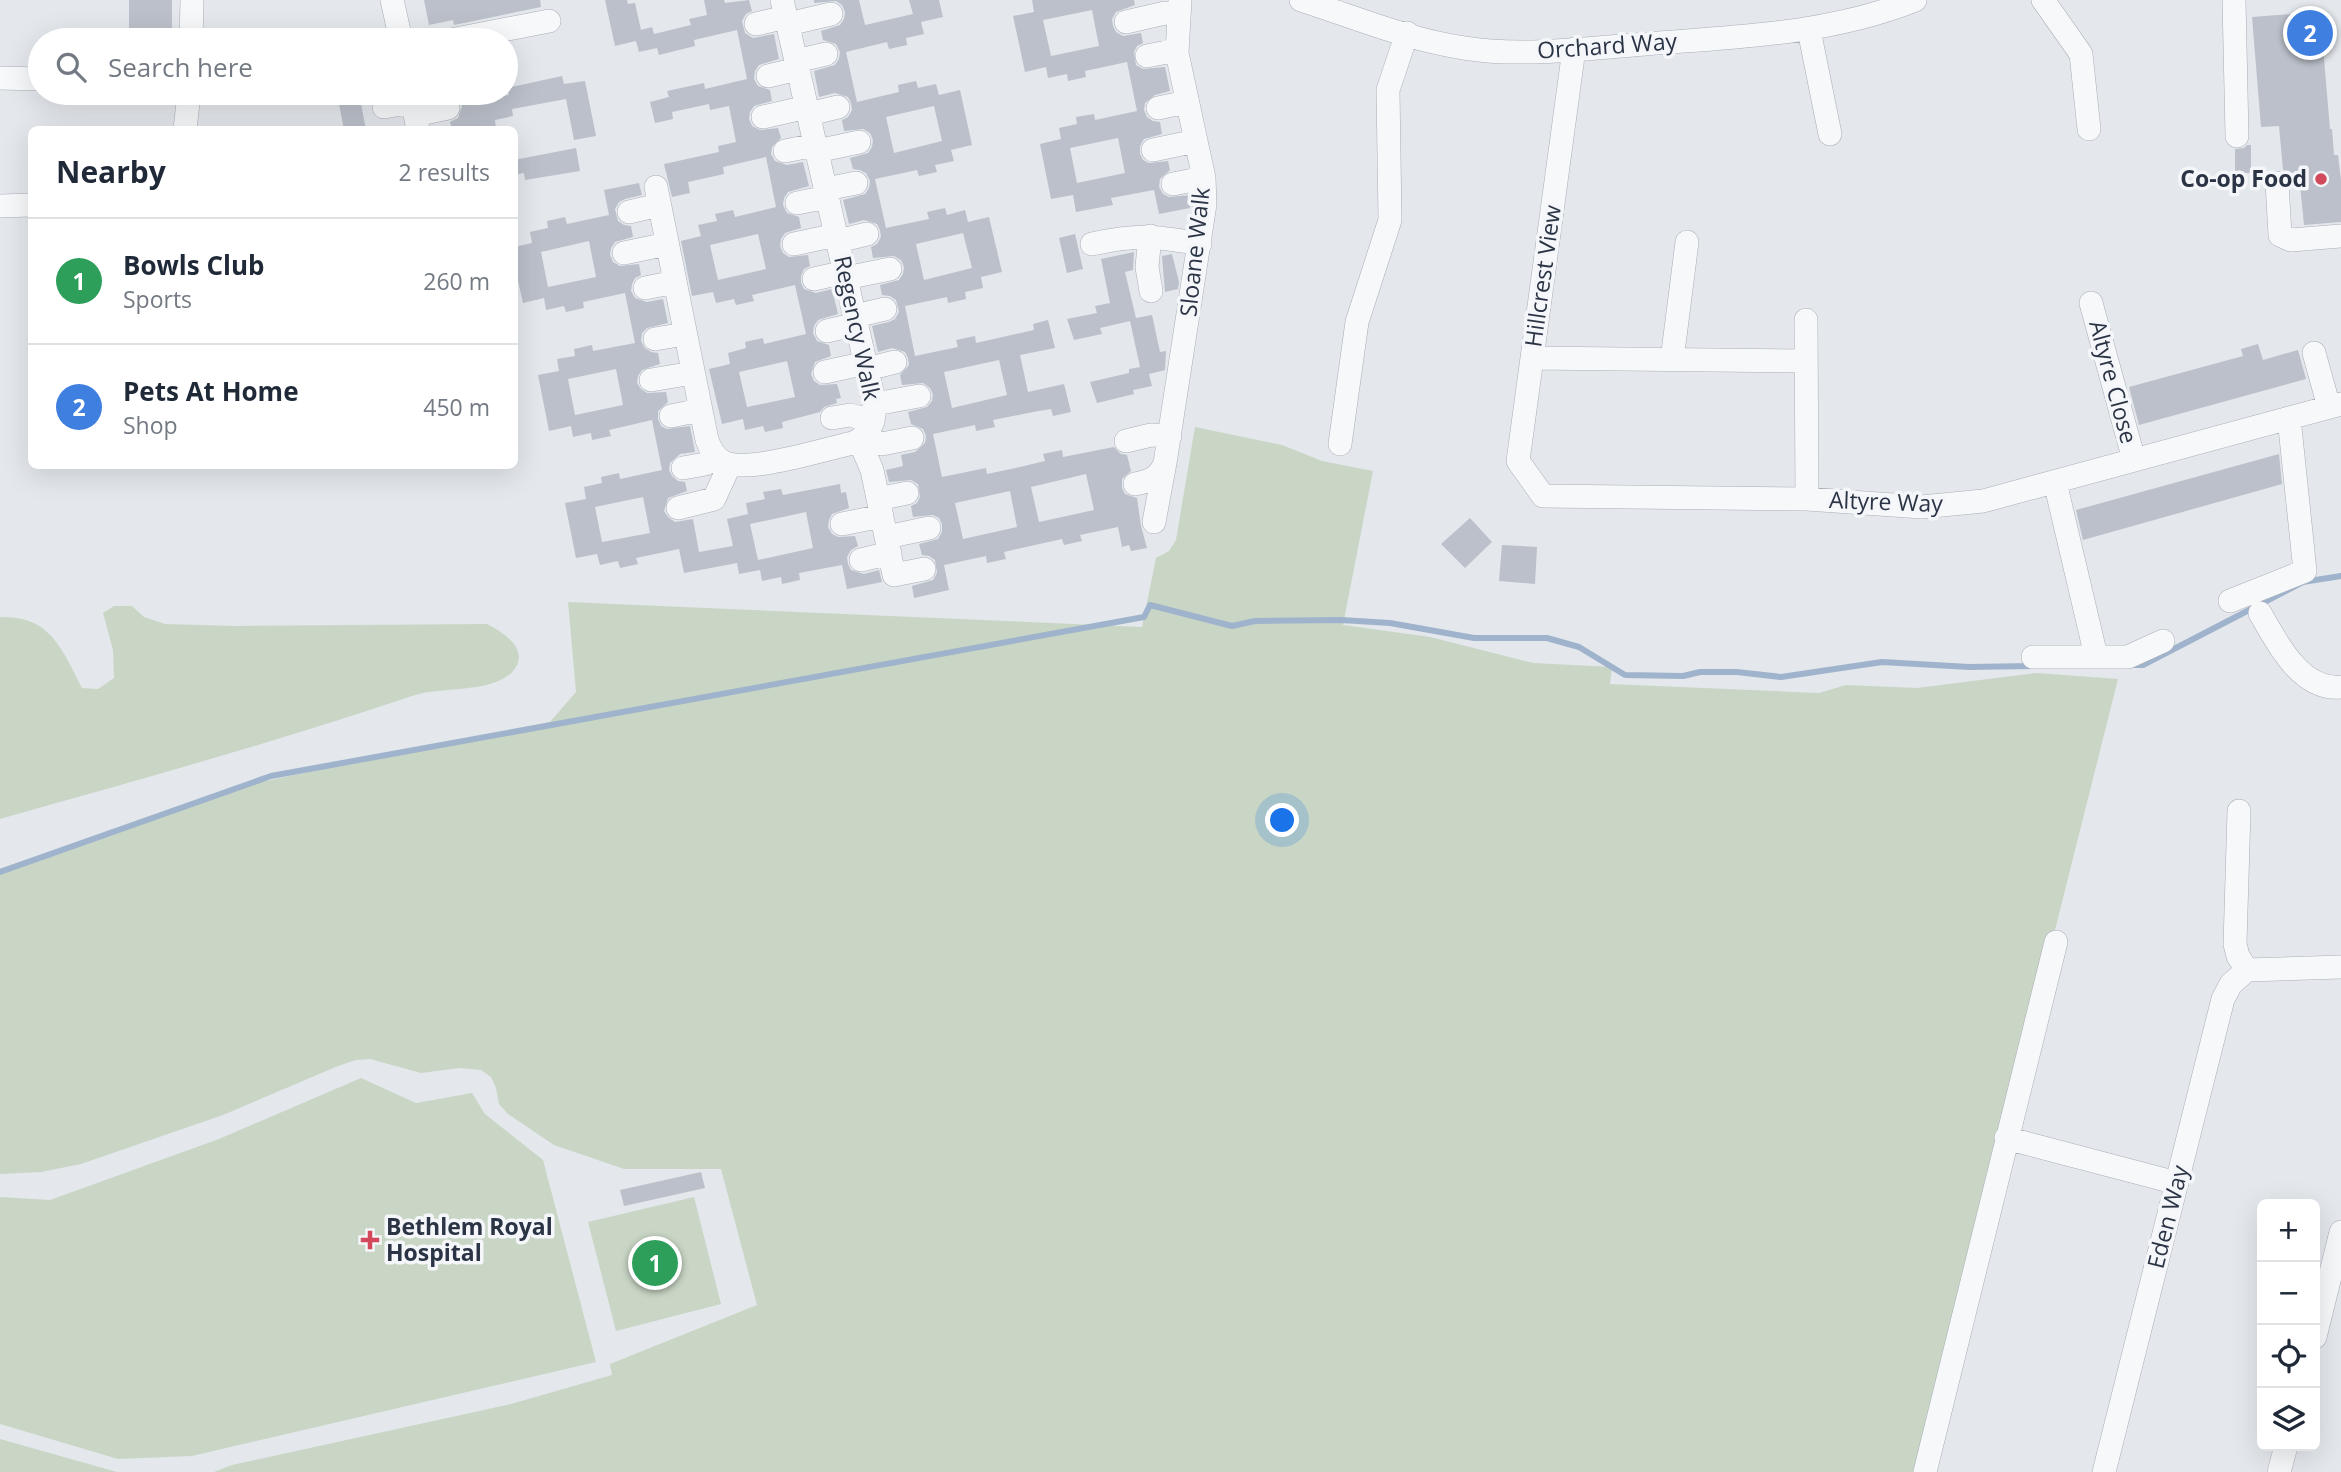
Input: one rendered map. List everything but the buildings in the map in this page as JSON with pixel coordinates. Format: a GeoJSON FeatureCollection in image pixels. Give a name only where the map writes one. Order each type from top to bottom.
{"type":"FeatureCollection","features":[{"type":"Feature","properties":{"kind":"street"},"geometry":{"type":"LineString","coordinates":[[191,28],[192,0]]}},
{"type":"Feature","properties":{"kind":"street"},"geometry":{"type":"LineString","coordinates":[[393,0],[399,28]]}},
{"type":"Feature","properties":{"kind":"street","name":"Orchard Way"},"geometry":{"type":"LineString","coordinates":[[1301,0],[1333,5],[1445,45],[1481,51],[1574,49],[1809,30],[1849,22],[1914,0]]}},
{"type":"Feature","properties":{"kind":"street"},"geometry":{"type":"LineString","coordinates":[[2043,0],[2081,54],[2089,129]]}},
{"type":"Feature","properties":{"kind":"street"},"geometry":{"type":"LineString","coordinates":[[2234,0],[2238,136]]}},
{"type":"Feature","properties":{"kind":"street"},"geometry":{"type":"LineString","coordinates":[[1126,22],[1179,7]]}},
{"type":"Feature","properties":{"kind":"street","name":"Sloane Walk"},"geometry":{"type":"LineString","coordinates":[[1154,522],[1166,463],[1205,204],[1204,178],[1177,50],[1179,7]]}},
{"type":"Feature","properties":{"kind":"street"},"geometry":{"type":"LineString","coordinates":[[756,24],[786,14],[831,14]]}},
{"type":"Feature","properties":{"kind":"street","name":"Regency Walk"},"geometry":{"type":"LineString","coordinates":[[786,14],[866,366],[872,470],[884,526]]}},
{"type":"Feature","properties":{"kind":"street"},"geometry":{"type":"LineString","coordinates":[[513,28],[549,21]]}},
{"type":"Feature","properties":{"kind":"street"},"geometry":{"type":"LineString","coordinates":[[1809,30],[1830,134]]}},
{"type":"Feature","properties":{"kind":"street"},"geometry":{"type":"LineString","coordinates":[[1340,444],[1357,322],[1390,220],[1388,90],[1407,33]]}},
{"type":"Feature","properties":{"kind":"street","name":"Hillcrest View"},"geometry":{"type":"LineString","coordinates":[[1543,496],[1518,461],[1574,49]]}},
{"type":"Feature","properties":{"kind":"street"},"geometry":{"type":"LineString","coordinates":[[1147,56],[1177,50]]}},
{"type":"Feature","properties":{"kind":"street"},"geometry":{"type":"LineString","coordinates":[[768,76],[826,54]]}},
{"type":"Feature","properties":{"kind":"street"},"geometry":{"type":"LineString","coordinates":[[0,78],[28,79]]}},
{"type":"Feature","properties":{"kind":"street"},"geometry":{"type":"LineString","coordinates":[[1158,108],[1187,103]]}},
{"type":"Feature","properties":{"kind":"street"},"geometry":{"type":"LineString","coordinates":[[185,126],[188,105]]}},
{"type":"Feature","properties":{"kind":"street"},"geometry":{"type":"LineString","coordinates":[[384,107],[414,110],[447,108]]}},
{"type":"Feature","properties":{"kind":"street"},"geometry":{"type":"LineString","coordinates":[[763,117],[838,107]]}},
{"type":"Feature","properties":{"kind":"street"},"geometry":{"type":"LineString","coordinates":[[1153,149],[1196,141]]}},
{"type":"Feature","properties":{"kind":"street"},"geometry":{"type":"LineString","coordinates":[[785,151],[859,142]]}},
{"type":"Feature","properties":{"kind":"street"},"geometry":{"type":"LineString","coordinates":[[1174,184],[1204,178]]}},
{"type":"Feature","properties":{"kind":"street"},"geometry":{"type":"LineString","coordinates":[[797,203],[856,183]]}},
{"type":"Feature","properties":{"kind":"street"},"geometry":{"type":"LineString","coordinates":[[2277,183],[2280,235],[2291,240],[2341,236]]}},
{"type":"Feature","properties":{"kind":"street"},"geometry":{"type":"LineString","coordinates":[[629,212],[658,196],[706,440],[724,461]]}},
{"type":"Feature","properties":{"kind":"street"},"geometry":{"type":"LineString","coordinates":[[0,206],[28,205]]}},
{"type":"Feature","properties":{"kind":"street"},"geometry":{"type":"LineString","coordinates":[[794,244],[867,234]]}},
{"type":"Feature","properties":{"kind":"street"},"geometry":{"type":"LineString","coordinates":[[1092,244],[1119,238],[1150,236],[1200,244]]}},
{"type":"Feature","properties":{"kind":"street"},"geometry":{"type":"LineString","coordinates":[[1150,236],[1147,267],[1151,291]]}},
{"type":"Feature","properties":{"kind":"street"},"geometry":{"type":"LineString","coordinates":[[1672,360],[1687,242]]}},
{"type":"Feature","properties":{"kind":"street"},"geometry":{"type":"LineString","coordinates":[[624,253],[667,244]]}},
{"type":"Feature","properties":{"kind":"street"},"geometry":{"type":"LineString","coordinates":[[2278,252],[2341,247]]}},
{"type":"Feature","properties":{"kind":"street"},"geometry":{"type":"LineString","coordinates":[[814,279],[890,269]]}},
{"type":"Feature","properties":{"kind":"street"},"geometry":{"type":"LineString","coordinates":[[645,288],[675,282]]}},
{"type":"Feature","properties":{"kind":"street","name":"Altyre Close"},"geometry":{"type":"LineString","coordinates":[[2091,303],[2134,460]]}},
{"type":"Feature","properties":{"kind":"street"},"geometry":{"type":"LineString","coordinates":[[827,331],[885,309]]}},
{"type":"Feature","properties":{"kind":"street"},"geometry":{"type":"LineString","coordinates":[[1806,320],[1807,499]]}},
{"type":"Feature","properties":{"kind":"street"},"geometry":{"type":"LineString","coordinates":[[655,339],[685,334]]}},
{"type":"Feature","properties":{"kind":"street"},"geometry":{"type":"LineString","coordinates":[[2314,353],[2335,405]]}},
{"type":"Feature","properties":{"kind":"street"},"geometry":{"type":"LineString","coordinates":[[1532,358],[1806,361]]}},
{"type":"Feature","properties":{"kind":"street"},"geometry":{"type":"LineString","coordinates":[[825,372],[895,362]]}},
{"type":"Feature","properties":{"kind":"street"},"geometry":{"type":"LineString","coordinates":[[651,380],[693,373]]}},
{"type":"Feature","properties":{"kind":"street"},"geometry":{"type":"LineString","coordinates":[[683,468],[724,461],[755,465],[868,426],[919,396]]}},
{"type":"Feature","properties":{"kind":"street","name":"Altyre Way"},"geometry":{"type":"LineString","coordinates":[[1543,496],[1807,499],[1922,507],[1983,501],[2335,405]]}},
{"type":"Feature","properties":{"kind":"street"},"geometry":{"type":"LineString","coordinates":[[671,416],[700,410]]}},
{"type":"Feature","properties":{"kind":"street"},"geometry":{"type":"LineString","coordinates":[[832,418],[850,415],[868,426],[882,444],[912,438]]}},
{"type":"Feature","properties":{"kind":"street"},"geometry":{"type":"LineString","coordinates":[[2230,601],[2305,571],[2290,418]]}},
{"type":"Feature","properties":{"kind":"street"},"geometry":{"type":"LineString","coordinates":[[1126,441],[1151,435],[1170,436]]}},
{"type":"Feature","properties":{"kind":"street"},"geometry":{"type":"LineString","coordinates":[[678,508],[714,499],[724,461]]}},
{"type":"Feature","properties":{"kind":"street"},"geometry":{"type":"LineString","coordinates":[[1135,484],[1161,474],[1166,463]]}},
{"type":"Feature","properties":{"kind":"street"},"geometry":{"type":"LineString","coordinates":[[2055,482],[2096,656]]}},
{"type":"Feature","properties":{"kind":"street"},"geometry":{"type":"LineString","coordinates":[[861,559],[907,493]]}},
{"type":"Feature","properties":{"kind":"street"},"geometry":{"type":"LineString","coordinates":[[842,524],[929,528]]}},
{"type":"Feature","properties":{"kind":"street"},"geometry":{"type":"LineString","coordinates":[[884,526],[894,575],[924,569]]}},
{"type":"Feature","properties":{"kind":"street"},"geometry":{"type":"LineString","coordinates":[[2260,613],[2270,631],[2304,676],[2325,687],[2341,687]]}},
{"type":"Feature","properties":{"kind":"street"},"geometry":{"type":"LineString","coordinates":[[2034,657],[2128,657],[2162,640]]}},
{"type":"Feature","properties":{"kind":"street"},"geometry":{"type":"LineString","coordinates":[[2239,811],[2235,944],[2238,956],[2247,970],[2341,967]]}},
{"type":"Feature","properties":{"kind":"street"},"geometry":{"type":"LineString","coordinates":[[1925,1472],[2056,942]]}},
{"type":"Feature","properties":{"kind":"street","name":"Eden Way"},"geometry":{"type":"LineString","coordinates":[[2104,1472],[2223,999],[2231,984],[2247,970]]}},
{"type":"Feature","properties":{"kind":"street"},"geometry":{"type":"LineString","coordinates":[[2006,1138],[2177,1183]]}},
{"type":"Feature","properties":{"kind":"street"},"geometry":{"type":"LineString","coordinates":[[2318,1325],[2341,1232]]}},
{"type":"Feature","properties":{"kind":"street"},"geometry":{"type":"LineString","coordinates":[[2279,1472],[2285,1451]]}},
{"type":"Feature","properties":{"kind":"green space"},"geometry":{"type":"Polygon","coordinates":[[[1195,427],[1282,445],[1322,461],[1373,471],[1343,625],[1430,637],[1533,663],[1612,667],[1610,684],[1819,693],[1846,685],[1917,688],[2036,673],[2118,679],[1919,1472],[214,1472],[232,1465],[511,1404],[612,1375],[610,1364],[757,1305],[721,1169],[624,1169],[554,1145],[508,1114],[499,1104],[491,1077],[481,1070],[460,1068],[421,1073],[370,1059],[338,1066],[223,1115],[81,1164],[41,1172],[0,1174],[0,870],[261,782],[550,722],[576,692],[568,602],[1142,627],[1156,558],[1169,551],[1176,540],[1195,427]]]}},
{"type":"Feature","properties":{"kind":"green space"},"geometry":{"type":"Polygon","coordinates":[[[114,606],[132,606],[144,617],[165,624],[487,624],[513,643],[519,656],[513,671],[493,683],[412,696],[258,745],[0,819],[0,617],[17,618],[43,628],[68,660],[82,688],[98,689],[114,678],[113,650],[103,613],[114,606]]]}},
{"type":"Feature","properties":{"kind":"green space","name":"Bethlem Royal Hospital"},"geometry":{"type":"Polygon","coordinates":[[[361,1078],[416,1103],[472,1093],[485,1114],[543,1160],[596,1362],[192,1456],[118,1459],[0,1424],[0,1197],[50,1200],[219,1139],[361,1078]]]}},
{"type":"Feature","properties":{"kind":"green space"},"geometry":{"type":"Polygon","coordinates":[[[694,1197],[721,1304],[616,1331],[588,1222],[694,1197]]]}},
{"type":"Feature","properties":{"kind":"green space"},"geometry":{"type":"Polygon","coordinates":[[[0,1439],[117,1472],[0,1472],[0,1439]]]}},
{"type":"Feature","properties":{"kind":"waterway"},"geometry":{"type":"LineString","coordinates":[[2131,665],[2143,665],[2303,582],[2341,576]]}},
{"type":"Feature","properties":{"kind":"waterway"},"geometry":{"type":"LineString","coordinates":[[0,872],[271,776],[1144,617],[1150,605],[1232,626],[1255,621],[1341,620],[1390,623],[1474,638],[1547,638],[1579,647],[1625,675],[1683,676],[1700,672],[1737,672],[1781,677],[1882,662],[1969,667],[2033,666]]}},
{"type":"Feature","properties":{"kind":"place","name":"Pets At Home"},"geometry":{"type":"Point","coordinates":[2310,33]}},
{"type":"Feature","properties":{"kind":"place","name":"Co-op Food"},"geometry":{"type":"Point","coordinates":[2321,179]}},
{"type":"Feature","properties":{"kind":"place","name":"Bethlem Royal Hospital"},"geometry":{"type":"Point","coordinates":[370,1240]}},
{"type":"Feature","properties":{"kind":"place","name":"Bowls Club"},"geometry":{"type":"Point","coordinates":[655,1263]}}]}
